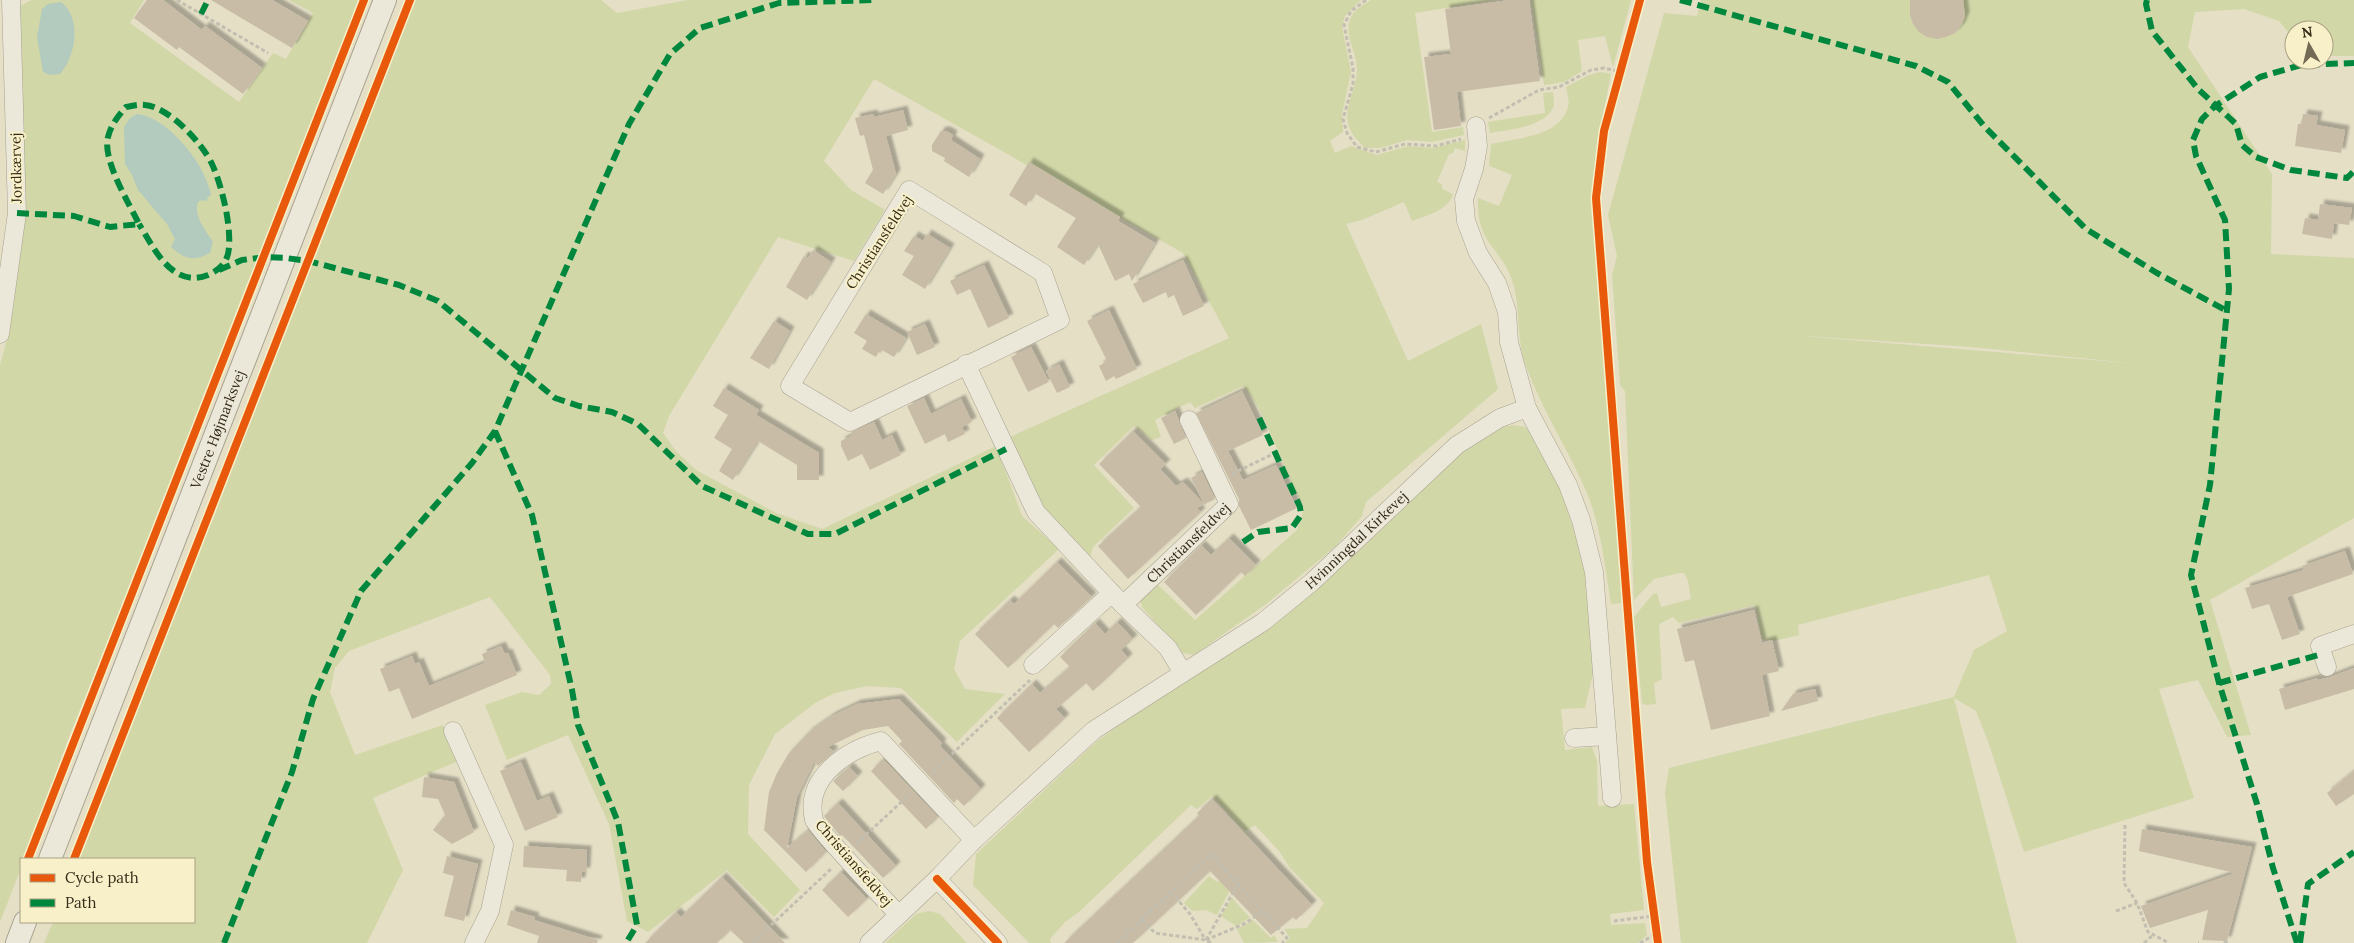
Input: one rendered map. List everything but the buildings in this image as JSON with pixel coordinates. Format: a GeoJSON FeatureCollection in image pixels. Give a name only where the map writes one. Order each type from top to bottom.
{"type":"FeatureCollection","features":[{"type":"Feature","properties":{"kind":"street","name":"Jordkærvej"},"geometry":{"type":"LineString","coordinates":[[0,334],[17,213],[11,0]]}},
{"type":"Feature","properties":{"kind":"street","name":"Vestre Højmarksvej"},"geometry":{"type":"LineString","coordinates":[[50,858],[385,0]]}},
{"type":"Feature","properties":{"kind":"street"},"geometry":{"type":"LineString","coordinates":[[1476,132],[1478,146],[1474,169],[1464,200],[1466,221],[1478,252],[1497,283],[1507,312],[1510,342],[1527,408],[1568,485],[1581,520],[1592,563],[1612,798]]}},
{"type":"Feature","properties":{"kind":"street","name":"Christiansfeldvej"},"geometry":{"type":"LineString","coordinates":[[909,190],[1043,273],[1060,320],[966,364],[850,422],[790,386],[909,190]]}},
{"type":"Feature","properties":{"kind":"street"},"geometry":{"type":"LineString","coordinates":[[966,364],[1036,512],[1118,599],[1168,648],[1183,673]]}},
{"type":"Feature","properties":{"kind":"street","name":"Hvinningdal Kirkevej"},"geometry":{"type":"LineString","coordinates":[[1183,673],[1263,622],[1312,582],[1457,445],[1500,418],[1527,408]]}},
{"type":"Feature","properties":{"kind":"street","name":"Christiansfeldvej"},"geometry":{"type":"LineString","coordinates":[[1033,665],[1118,599],[1229,504],[1189,420]]}},
{"type":"Feature","properties":{"kind":"street"},"geometry":{"type":"LineString","coordinates":[[2327,667],[2320,646],[2354,634]]}},
{"type":"Feature","properties":{"kind":"street","name":"Christiansfeldvej"},"geometry":{"type":"LineString","coordinates":[[869,943],[937,879],[974,840],[1094,730],[1183,673]]}},
{"type":"Feature","properties":{"kind":"street"},"geometry":{"type":"LineString","coordinates":[[453,731],[504,845],[490,912],[474,943]]}},
{"type":"Feature","properties":{"kind":"street"},"geometry":{"type":"LineString","coordinates":[[1574,738],[1607,736]]}},
{"type":"Feature","properties":{"kind":"street","name":"Christiansfeldvej"},"geometry":{"type":"LineString","coordinates":[[898,914],[815,821],[813,799],[821,779],[836,763],[850,752],[865,745],[881,742],[974,840]]}},
{"type":"Feature","properties":{"kind":"street"},"geometry":{"type":"LineString","coordinates":[[937,879],[998,943]]}},
{"type":"Feature","properties":{"kind":"street"},"geometry":{"type":"LineString","coordinates":[[17,943],[26,923]]}},
{"type":"Feature","properties":{"kind":"path"},"geometry":{"type":"LineString","coordinates":[[177,0],[268,53]]}},
{"type":"Feature","properties":{"kind":"path"},"geometry":{"type":"LineString","coordinates":[[1366,0],[1352,11],[1344,25],[1353,68],[1353,84],[1343,119],[1347,133],[1357,146],[1376,152],[1405,144],[1436,146],[1476,132],[1539,90],[1559,87],[1591,70],[1604,68],[1620,72]]}},
{"type":"Feature","properties":{"kind":"path"},"geometry":{"type":"LineString","coordinates":[[1618,80],[1623,63]]}},
{"type":"Feature","properties":{"kind":"path"},"geometry":{"type":"LineString","coordinates":[[1218,481],[1275,453]]}},
{"type":"Feature","properties":{"kind":"path"},"geometry":{"type":"LineString","coordinates":[[752,943],[1030,679],[1033,665]]}},
{"type":"Feature","properties":{"kind":"path"},"geometry":{"type":"LineString","coordinates":[[2124,826],[2124,884],[2137,903],[2148,932],[2170,943]]}},
{"type":"Feature","properties":{"kind":"path"},"geometry":{"type":"LineString","coordinates":[[1117,943],[1211,854],[1287,938],[1282,943]]}},
{"type":"Feature","properties":{"kind":"path"},"geometry":{"type":"LineString","coordinates":[[1206,940],[1238,884]]}},
{"type":"Feature","properties":{"kind":"path"},"geometry":{"type":"LineString","coordinates":[[1170,892],[1190,914],[1206,940]]}},
{"type":"Feature","properties":{"kind":"path"},"geometry":{"type":"LineString","coordinates":[[2116,911],[2137,903]]}},
{"type":"Feature","properties":{"kind":"path"},"geometry":{"type":"LineString","coordinates":[[1652,907],[1658,943]]}},
{"type":"Feature","properties":{"kind":"path"},"geometry":{"type":"LineString","coordinates":[[1206,940],[1246,923],[1262,911]]}},
{"type":"Feature","properties":{"kind":"path"},"geometry":{"type":"LineString","coordinates":[[1614,921],[1653,916]]}},
{"type":"Feature","properties":{"kind":"path"},"geometry":{"type":"LineString","coordinates":[[1142,920],[1155,933],[1206,940],[1211,943]]}},
{"type":"Feature","properties":{"kind":"path"},"geometry":{"type":"LineString","coordinates":[[1640,943],[1657,933]]}},
{"type":"Feature","properties":{"kind":"path"},"geometry":{"type":"LineString","coordinates":[[2144,943],[2153,935]]}},
{"type":"Feature","properties":{"kind":"path"},"geometry":{"type":"LineString","coordinates":[[2224,943],[2228,941]]}},
{"type":"Feature","properties":{"kind":"green space"},"geometry":{"type":"Polygon","coordinates":[[[32,0],[144,0],[130,23],[239,102],[273,53],[286,59],[313,13],[289,0],[360,0],[200,412],[69,737],[25,858],[20,858],[20,871],[0,922],[0,365],[9,332],[20,6],[32,0]]]}},
{"type":"Feature","properties":{"kind":"green space"},"geometry":{"type":"Polygon","coordinates":[[[414,0],[601,0],[617,13],[688,0],[1361,0],[1345,16],[1342,27],[1351,72],[1342,114],[1343,132],[1330,141],[1335,153],[1351,146],[1377,155],[1408,146],[1433,148],[1465,140],[1465,151],[1455,148],[1453,153],[1449,154],[1437,182],[1442,184],[1442,189],[1453,194],[1447,205],[1412,221],[1404,202],[1362,220],[1346,224],[1408,361],[1481,324],[1498,389],[1366,502],[1362,516],[1336,546],[1266,604],[1194,655],[1182,653],[1142,607],[1140,597],[1158,585],[1195,620],[1297,530],[1304,509],[1258,406],[1243,386],[1195,408],[1190,402],[1155,420],[1161,437],[1152,440],[1134,426],[1094,465],[1134,508],[1093,547],[1090,557],[1042,505],[1010,437],[1229,338],[1183,253],[874,79],[824,161],[851,190],[885,210],[854,261],[778,237],[669,416],[663,433],[675,450],[696,470],[776,513],[822,529],[996,446],[1022,516],[1059,549],[960,641],[954,669],[965,689],[1005,694],[957,742],[901,688],[867,686],[835,693],[815,703],[775,734],[749,785],[748,834],[800,890],[774,917],[727,870],[648,932],[627,921],[609,824],[568,735],[507,760],[485,705],[522,692],[539,695],[551,684],[550,675],[490,597],[349,651],[335,668],[330,692],[355,755],[443,725],[458,761],[373,798],[403,870],[367,943],[44,943],[53,923],[195,923],[195,858],[77,858],[414,0]]]}},
{"type":"Feature","properties":{"kind":"green space"},"geometry":{"type":"Polygon","coordinates":[[[1371,0],[1496,0],[1415,13],[1432,132],[1463,127],[1464,135],[1432,142],[1407,140],[1380,148],[1365,148],[1352,133],[1347,117],[1357,70],[1349,37],[1349,24],[1354,12],[1371,0]]]}},
{"type":"Feature","properties":{"kind":"green space"},"geometry":{"type":"Polygon","coordinates":[[[1531,0],[1631,0],[1613,67],[1605,36],[1578,40],[1582,71],[1564,82],[1544,85],[1531,0]]]}},
{"type":"Feature","properties":{"kind":"green space"},"geometry":{"type":"Polygon","coordinates":[[[1701,0],[2354,0],[2354,56],[2334,56],[2334,20],[2284,20],[2284,27],[2279,21],[2244,9],[2195,12],[2188,47],[2272,174],[2271,254],[2354,258],[2354,518],[2210,600],[2251,735],[2227,737],[2198,680],[2159,689],[2194,798],[2024,852],[1989,744],[1976,711],[1954,698],[2017,943],[1681,943],[1665,793],[1669,768],[1954,697],[1974,650],[2007,631],[1989,575],[1798,625],[1799,635],[1774,641],[1762,639],[1755,605],[1679,623],[1673,617],[1659,624],[1662,679],[1654,683],[1656,704],[1646,705],[1642,703],[1634,617],[1653,594],[1657,593],[1661,607],[1691,599],[1688,581],[1684,573],[1680,573],[1654,579],[1634,600],[1625,391],[1620,385],[1612,275],[1617,256],[1608,215],[1664,13],[1697,16],[1701,0]],[[1791,335],[2141,364],[1970,347],[1791,335]]]}},
{"type":"Feature","properties":{"kind":"green space"},"geometry":{"type":"Polygon","coordinates":[[[1600,72],[1611,74],[1596,157],[1593,208],[1623,603],[1611,604],[1602,547],[1592,506],[1580,477],[1532,382],[1523,356],[1513,283],[1503,261],[1485,236],[1478,214],[1478,198],[1499,206],[1512,175],[1489,166],[1491,144],[1524,138],[1556,125],[1568,107],[1569,100],[1566,87],[1589,75],[1600,72]]]}},
{"type":"Feature","properties":{"kind":"green space"},"geometry":{"type":"Polygon","coordinates":[[[1553,92],[1554,106],[1543,119],[1526,126],[1490,133],[1488,122],[1545,113],[1543,93],[1553,92]]]}},
{"type":"Feature","properties":{"kind":"green space"},"geometry":{"type":"Polygon","coordinates":[[[1513,425],[1525,427],[1533,434],[1562,493],[1583,559],[1593,673],[1585,708],[1561,709],[1565,750],[1592,747],[1597,761],[1598,806],[1634,804],[1644,910],[1610,914],[1611,925],[1645,923],[1647,935],[1638,943],[1285,943],[1290,938],[1284,929],[1307,928],[1324,903],[1290,868],[1279,851],[1255,825],[1245,831],[1212,796],[1197,809],[1191,805],[1079,912],[1065,922],[1050,939],[1051,943],[1029,943],[973,885],[976,854],[1096,742],[1120,724],[1266,630],[1326,582],[1462,452],[1503,427],[1513,425]]]}},
{"type":"Feature","properties":{"kind":"green space"},"geometry":{"type":"Polygon","coordinates":[[[1209,876],[1217,882],[1225,877],[1232,886],[1217,915],[1206,910],[1192,911],[1184,903],[1209,876]]]}},
{"type":"Feature","properties":{"kind":"green space"},"geometry":{"type":"Polygon","coordinates":[[[1232,898],[1250,918],[1236,926],[1221,916],[1232,898]]]}},
{"type":"Feature","properties":{"kind":"green space"},"geometry":{"type":"Polygon","coordinates":[[[929,911],[940,914],[967,943],[885,943],[916,914],[929,911]]]}},
{"type":"Feature","properties":{"kind":"green space"},"geometry":{"type":"Polygon","coordinates":[[[1253,920],[1271,938],[1274,935],[1278,942],[1244,943],[1237,929],[1253,920]]]}},
{"type":"Feature","properties":{"kind":"shaded area"},"geometry":{"type":"Polygon","coordinates":[[[61,2],[68,9],[72,17],[74,27],[73,48],[60,74],[50,75],[43,72],[37,37],[42,9],[48,4],[61,2]]]}},
{"type":"Feature","properties":{"kind":"shaded area"},"geometry":{"type":"Polygon","coordinates":[[[137,114],[149,117],[173,133],[184,144],[202,170],[211,195],[207,198],[208,201],[202,200],[198,202],[197,213],[213,242],[210,253],[204,256],[199,258],[185,257],[171,247],[175,239],[167,224],[138,190],[125,164],[124,127],[130,118],[137,114]]]}},
{"type":"Feature","properties":{"kind":"marked path"},"geometry":{"type":"LineString","coordinates":[[201,14],[208,0]]}},
{"type":"Feature","properties":{"kind":"marked path"},"geometry":{"type":"LineString","coordinates":[[224,943],[292,772],[313,699],[361,591],[472,463],[495,431],[629,124],[670,54],[700,28],[779,3],[873,0]]}},
{"type":"Feature","properties":{"kind":"marked path"},"geometry":{"type":"LineString","coordinates":[[1680,0],[1916,66],[1948,82],[1984,126],[2086,229],[2157,273],[2227,311]]}},
{"type":"Feature","properties":{"kind":"marked path"},"geometry":{"type":"LineString","coordinates":[[2147,0],[2146,4],[2152,31],[2198,89],[2236,124],[2242,145],[2256,157],[2291,170],[2347,178],[2354,171]]}},
{"type":"Feature","properties":{"kind":"marked path"},"geometry":{"type":"LineString","coordinates":[[2297,943],[2273,868],[2257,804],[2219,683],[2191,575],[2210,485],[2229,289],[2225,220],[2196,156],[2193,140],[2202,119],[2215,106],[2260,77],[2301,65],[2354,63]]}},
{"type":"Feature","properties":{"kind":"marked path"},"geometry":{"type":"LineString","coordinates":[[17,213],[74,216],[110,227],[139,224],[113,169],[107,146],[111,129],[123,110],[126,107],[143,105],[154,107],[164,112],[184,127],[201,146],[212,164],[223,196],[228,221],[229,244],[227,258],[215,272],[208,275],[195,278],[184,276],[166,264],[139,224]]}},
{"type":"Feature","properties":{"kind":"marked path"},"geometry":{"type":"LineString","coordinates":[[219,270],[242,260],[266,257],[308,261],[399,285],[438,301],[555,398],[579,406],[612,412],[638,424],[702,486],[808,534],[835,534],[1006,449]]}},
{"type":"Feature","properties":{"kind":"marked path"},"geometry":{"type":"LineString","coordinates":[[1243,542],[1258,532],[1292,528],[1301,515],[1300,507],[1257,413]]}},
{"type":"Feature","properties":{"kind":"marked path"},"geometry":{"type":"LineString","coordinates":[[495,431],[532,515],[572,690],[578,725],[618,822],[637,925],[626,943]]}},
{"type":"Feature","properties":{"kind":"marked path"},"geometry":{"type":"LineString","coordinates":[[2219,683],[2322,654]]}},
{"type":"Feature","properties":{"kind":"marked path"},"geometry":{"type":"LineString","coordinates":[[2300,943],[2308,884],[2354,852]]}},
{"type":"Feature","properties":{"kind":"cycle path"},"geometry":{"type":"LineString","coordinates":[[28,858],[364,0]]}},
{"type":"Feature","properties":{"kind":"cycle path"},"geometry":{"type":"LineString","coordinates":[[74,858],[410,0]]}},
{"type":"Feature","properties":{"kind":"cycle path"},"geometry":{"type":"LineString","coordinates":[[1640,0],[1604,131],[1596,198],[1647,862],[1658,943]]}},
{"type":"Feature","properties":{"kind":"cycle path"},"geometry":{"type":"LineString","coordinates":[[937,879],[998,943]]}}]}
